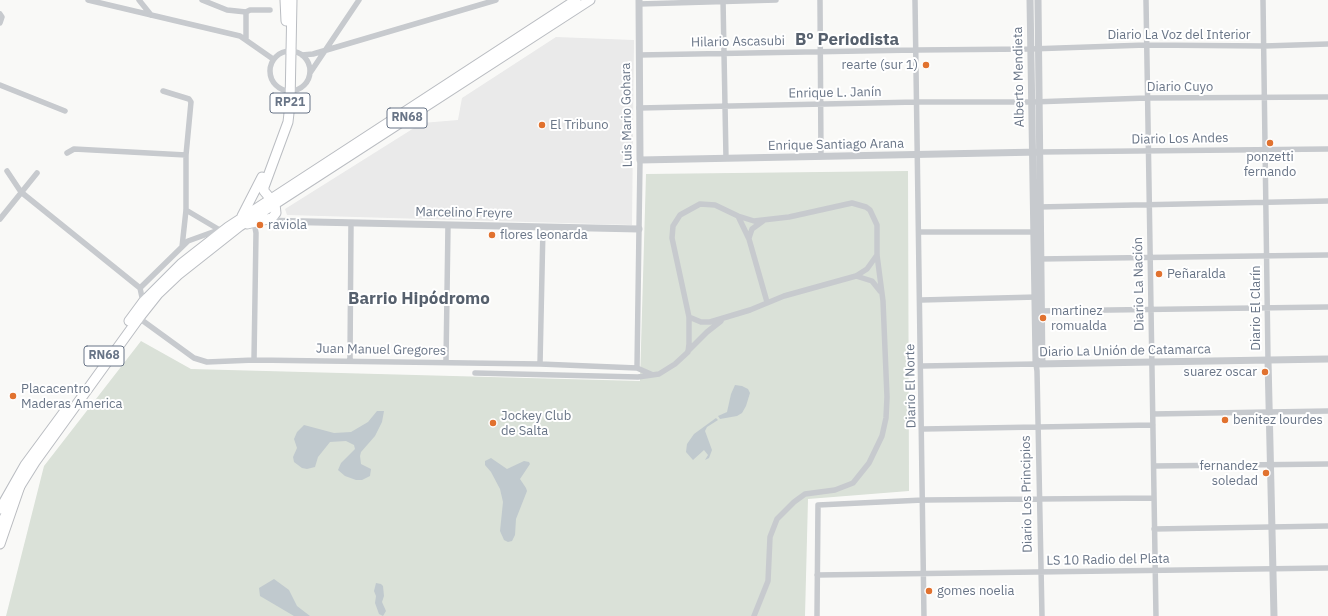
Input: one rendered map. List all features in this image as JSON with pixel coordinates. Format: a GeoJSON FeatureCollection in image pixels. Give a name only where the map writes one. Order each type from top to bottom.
{"type":"FeatureCollection","features":[{"type":"Feature","properties":{"kind":"main road","name":"RP21"},"geometry":{"type":"LineString","coordinates":[[285,0],[289,51]]}},
{"type":"Feature","properties":{"kind":"main road","name":"RP21"},"geometry":{"type":"LineString","coordinates":[[274,204],[264,191],[264,187],[286,130],[292,0]]}},
{"type":"Feature","properties":{"kind":"main road","name":"RN68"},"geometry":{"type":"LineString","coordinates":[[274,204],[576,0]]}},
{"type":"Feature","properties":{"kind":"main road","name":"RN68"},"geometry":{"type":"LineString","coordinates":[[1,506],[32,455],[143,302],[182,263],[228,228],[274,204],[590,0]]}},
{"type":"Feature","properties":{"kind":"main road"},"geometry":{"type":"LineString","coordinates":[[574,10],[597,0]]}},
{"type":"Feature","properties":{"kind":"main road","name":"RP21"},"geometry":{"type":"LineString","coordinates":[[240,223],[259,184],[280,130],[288,91]]}},
{"type":"Feature","properties":{"kind":"main road"},"geometry":{"type":"LineString","coordinates":[[240,223],[264,220],[274,216],[274,204],[260,196],[249,205]]}},
{"type":"Feature","properties":{"kind":"main road","name":"RN68"},"geometry":{"type":"LineString","coordinates":[[0,526],[20,486],[139,318],[158,294],[178,275],[240,223]]}},
{"type":"Feature","properties":{"kind":"main road","name":"RN68"},"geometry":{"type":"LineString","coordinates":[[0,544],[20,486]]}},
{"type":"Feature","properties":{"kind":"street"},"geometry":{"type":"LineString","coordinates":[[88,0],[246,39],[273,59]]}},
{"type":"Feature","properties":{"kind":"street"},"geometry":{"type":"LineString","coordinates":[[139,0],[151,15]]}},
{"type":"Feature","properties":{"kind":"street"},"geometry":{"type":"LineString","coordinates":[[202,0],[221,9],[246,12],[250,10],[270,10]]}},
{"type":"Feature","properties":{"kind":"street"},"geometry":{"type":"LineString","coordinates":[[273,59],[270,72],[271,79],[280,88],[288,91],[302,87],[310,72],[360,0]]}},
{"type":"Feature","properties":{"kind":"street"},"geometry":{"type":"LineString","coordinates":[[273,59],[289,51],[302,55],[325,50],[496,0]]}},
{"type":"Feature","properties":{"kind":"street"},"geometry":{"type":"LineString","coordinates":[[723,0],[726,158]]}},
{"type":"Feature","properties":{"kind":"street"},"geometry":{"type":"LineString","coordinates":[[637,1],[776,0]]}},
{"type":"Feature","properties":{"kind":"street"},"geometry":{"type":"LineString","coordinates":[[820,0],[821,156]]}},
{"type":"Feature","properties":{"kind":"street","name":"Diario El Norte"},"geometry":{"type":"LineString","coordinates":[[915,0],[923,430],[924,616]]}},
{"type":"Feature","properties":{"kind":"street","name":"Alberto Mendieta"},"geometry":{"type":"LineString","coordinates":[[1030,0],[1030,49],[1035,102],[1037,153]]}},
{"type":"Feature","properties":{"kind":"street","name":"Alberto Mendieta"},"geometry":{"type":"LineString","coordinates":[[1035,102],[1038,48],[1038,0]]}},
{"type":"Feature","properties":{"kind":"street","name":"Diario La Nación"},"geometry":{"type":"LineString","coordinates":[[1146,0],[1156,616]]}},
{"type":"Feature","properties":{"kind":"street","name":"Diario El Clarín"},"geometry":{"type":"LineString","coordinates":[[1263,0],[1268,360],[1274,616]]}},
{"type":"Feature","properties":{"kind":"street","name":"Luis Mario Gohara"},"geometry":{"type":"LineString","coordinates":[[637,1],[640,160],[637,368]]}},
{"type":"Feature","properties":{"kind":"street"},"geometry":{"type":"LineString","coordinates":[[246,12],[246,39]]}},
{"type":"Feature","properties":{"kind":"street"},"geometry":{"type":"LineString","coordinates":[[0,14],[2,17],[0,23]]}},
{"type":"Feature","properties":{"kind":"street","name":"Diario La Voz del Interior"},"geometry":{"type":"LineString","coordinates":[[1030,49],[1146,45],[1264,46],[1328,44]]}},
{"type":"Feature","properties":{"kind":"street","name":"Hilario Ascasubi"},"geometry":{"type":"LineString","coordinates":[[639,55],[1030,49]]}},
{"type":"Feature","properties":{"kind":"street"},"geometry":{"type":"LineString","coordinates":[[302,55],[306,60],[310,72]]}},
{"type":"Feature","properties":{"kind":"street"},"geometry":{"type":"LineString","coordinates":[[0,85],[65,111]]}},
{"type":"Feature","properties":{"kind":"street"},"geometry":{"type":"LineString","coordinates":[[163,91],[188,99],[191,102],[186,155],[186,210],[182,246]]}},
{"type":"Feature","properties":{"kind":"street","name":"Diario Cuyo"},"geometry":{"type":"LineString","coordinates":[[1035,102],[1147,98],[1328,97]]}},
{"type":"Feature","properties":{"kind":"street","name":"Enrique L. Janín"},"geometry":{"type":"LineString","coordinates":[[639,108],[917,102],[1035,102]]}},
{"type":"Feature","properties":{"kind":"street"},"geometry":{"type":"LineString","coordinates":[[67,153],[74,149],[186,155]]}},
{"type":"Feature","properties":{"kind":"street","name":"Diario Los Andes"},"geometry":{"type":"LineString","coordinates":[[1037,153],[1328,149]]}},
{"type":"Feature","properties":{"kind":"street","name":"Enrique Santiago Arana"},"geometry":{"type":"LineString","coordinates":[[640,160],[1037,153]]}},
{"type":"Feature","properties":{"kind":"street","name":"Diario Los Principios"},"geometry":{"type":"LineString","coordinates":[[1037,153],[1039,311],[1038,500],[1042,616]]}},
{"type":"Feature","properties":{"kind":"street"},"geometry":{"type":"LineString","coordinates":[[7,171],[21,192],[140,288],[143,302]]}},
{"type":"Feature","properties":{"kind":"street"},"geometry":{"type":"LineString","coordinates":[[0,219],[37,173]]}},
{"type":"Feature","properties":{"kind":"street"},"geometry":{"type":"LineString","coordinates":[[1037,207],[1328,202]]}},
{"type":"Feature","properties":{"kind":"street"},"geometry":{"type":"LineString","coordinates":[[274,204],[280,214],[288,221]]}},
{"type":"Feature","properties":{"kind":"street"},"geometry":{"type":"LineString","coordinates":[[688,352],[690,344],[689,317],[673,244],[672,230],[676,220],[690,208],[700,204],[714,206],[754,221],[763,221],[845,204],[858,204],[866,206],[875,216],[877,224],[877,255],[881,291],[887,397],[886,418],[880,442],[869,463],[853,483],[835,490],[805,494],[794,502],[777,519],[770,537],[768,581],[754,616]]}},
{"type":"Feature","properties":{"kind":"street","name":"Diario Los Principios"},"geometry":{"type":"LineString","coordinates":[[1037,207],[1034,232],[1038,259]]}},
{"type":"Feature","properties":{"kind":"street"},"geometry":{"type":"LineString","coordinates":[[186,210],[218,229]]}},
{"type":"Feature","properties":{"kind":"street"},"geometry":{"type":"LineString","coordinates":[[738,216],[749,239],[767,302]]}},
{"type":"Feature","properties":{"kind":"street","name":"Marcelino Freyre"},"geometry":{"type":"LineString","coordinates":[[264,220],[639,229]]}},
{"type":"Feature","properties":{"kind":"street"},"geometry":{"type":"LineString","coordinates":[[749,239],[752,229],[763,221]]}},
{"type":"Feature","properties":{"kind":"street"},"geometry":{"type":"LineString","coordinates":[[254,222],[256,233],[254,360]]}},
{"type":"Feature","properties":{"kind":"street"},"geometry":{"type":"LineString","coordinates":[[350,361],[351,223]]}},
{"type":"Feature","properties":{"kind":"street"},"geometry":{"type":"LineString","coordinates":[[446,362],[448,225]]}},
{"type":"Feature","properties":{"kind":"street"},"geometry":{"type":"LineString","coordinates":[[540,364],[543,227]]}},
{"type":"Feature","properties":{"kind":"street"},"geometry":{"type":"LineString","coordinates":[[140,288],[188,241],[218,229],[228,228]]}},
{"type":"Feature","properties":{"kind":"street"},"geometry":{"type":"LineString","coordinates":[[919,232],[1034,232]]}},
{"type":"Feature","properties":{"kind":"street"},"geometry":{"type":"LineString","coordinates":[[689,317],[705,323],[767,302],[856,276],[867,269],[877,255]]}},
{"type":"Feature","properties":{"kind":"street"},"geometry":{"type":"LineString","coordinates":[[1038,259],[1150,256],[1328,255]]}},
{"type":"Feature","properties":{"kind":"street"},"geometry":{"type":"LineString","coordinates":[[856,276],[872,281],[881,291]]}},
{"type":"Feature","properties":{"kind":"street"},"geometry":{"type":"LineString","coordinates":[[921,300],[1038,297]]}},
{"type":"Feature","properties":{"kind":"street"},"geometry":{"type":"LineString","coordinates":[[1039,311],[1328,307]]}},
{"type":"Feature","properties":{"kind":"street"},"geometry":{"type":"LineString","coordinates":[[475,373],[655,376],[670,368],[707,332],[726,317]]}},
{"type":"Feature","properties":{"kind":"street","name":"Juan Manuel Gregores"},"geometry":{"type":"LineString","coordinates":[[139,318],[199,361],[254,360],[446,362],[637,368]]}},
{"type":"Feature","properties":{"kind":"street","name":"Diario La Unión de Catamarca"},"geometry":{"type":"LineString","coordinates":[[922,366],[1038,367],[1151,362],[1328,359]]}},
{"type":"Feature","properties":{"kind":"street"},"geometry":{"type":"LineString","coordinates":[[637,368],[655,376]]}},
{"type":"Feature","properties":{"kind":"street"},"geometry":{"type":"LineString","coordinates":[[1153,414],[1269,414],[1328,412]]}},
{"type":"Feature","properties":{"kind":"street"},"geometry":{"type":"LineString","coordinates":[[923,430],[1153,425]]}},
{"type":"Feature","properties":{"kind":"street"},"geometry":{"type":"LineString","coordinates":[[1154,466],[1328,464]]}},
{"type":"Feature","properties":{"kind":"street"},"geometry":{"type":"LineString","coordinates":[[817,616],[818,505],[923,500],[1154,498]]}},
{"type":"Feature","properties":{"kind":"street"},"geometry":{"type":"LineString","coordinates":[[1154,529],[1328,526]]}},
{"type":"Feature","properties":{"kind":"street","name":"LS 10 Radio del Plata"},"geometry":{"type":"LineString","coordinates":[[817,575],[924,572],[1328,568]]}},
{"type":"Feature","properties":{"kind":"shaded area"},"geometry":{"type":"Polygon","coordinates":[[[556,37],[634,40],[632,225],[287,215],[285,209],[422,123],[458,120],[462,98],[556,37]]]}},
{"type":"Feature","properties":{"kind":"shaded area","name":"Jockey Club de Salta"},"geometry":{"type":"Polygon","coordinates":[[[908,171],[909,491],[808,499],[805,616],[6,616],[44,466],[141,341],[191,369],[640,381],[646,174],[908,171]]]}},
{"type":"Feature","properties":{"kind":"shaded area"},"geometry":{"type":"Polygon","coordinates":[[[735,385],[748,389],[750,393],[746,406],[742,413],[737,416],[720,419],[718,416],[727,412],[731,394],[735,385]]]}},
{"type":"Feature","properties":{"kind":"shaded area"},"geometry":{"type":"Polygon","coordinates":[[[377,411],[384,411],[382,422],[375,436],[361,452],[360,456],[361,464],[371,469],[370,476],[362,480],[356,480],[345,476],[338,470],[341,463],[355,449],[354,445],[346,441],[330,442],[318,457],[315,467],[307,469],[302,468],[294,462],[293,457],[297,448],[294,439],[297,432],[304,425],[334,433],[351,432],[368,422],[377,411]]]}},
{"type":"Feature","properties":{"kind":"shaded area"},"geometry":{"type":"Polygon","coordinates":[[[716,418],[718,420],[707,427],[705,431],[712,450],[709,458],[705,460],[708,455],[704,450],[693,460],[686,452],[687,444],[694,434],[716,418]]]}},
{"type":"Feature","properties":{"kind":"shaded area"},"geometry":{"type":"Polygon","coordinates":[[[491,458],[507,469],[524,461],[529,462],[530,464],[520,479],[527,491],[516,519],[515,535],[512,541],[508,542],[504,540],[500,531],[503,502],[500,489],[491,472],[485,465],[485,461],[491,458]]]}},
{"type":"Feature","properties":{"kind":"shaded area"},"geometry":{"type":"Polygon","coordinates":[[[274,579],[289,590],[297,606],[310,616],[294,616],[260,596],[259,588],[274,579]]]}},
{"type":"Feature","properties":{"kind":"shaded area"},"geometry":{"type":"Polygon","coordinates":[[[376,583],[383,586],[384,596],[382,602],[386,611],[383,616],[379,614],[375,603],[376,596],[374,591],[376,583]]]}},
{"type":"Feature","properties":{"kind":"place","name":"rearte (sur 1)"},"geometry":{"type":"Point","coordinates":[926,65]}},
{"type":"Feature","properties":{"kind":"place","name":"El Tribuno"},"geometry":{"type":"Point","coordinates":[542,125]}},
{"type":"Feature","properties":{"kind":"place","name":"ponzetti fernando"},"geometry":{"type":"Point","coordinates":[1270,143]}},
{"type":"Feature","properties":{"kind":"place","name":"raviola"},"geometry":{"type":"Point","coordinates":[260,225]}},
{"type":"Feature","properties":{"kind":"place","name":"flores leonarda"},"geometry":{"type":"Point","coordinates":[492,235]}},
{"type":"Feature","properties":{"kind":"place","name":"Peñaralda"},"geometry":{"type":"Point","coordinates":[1159,274]}},
{"type":"Feature","properties":{"kind":"place","name":"martinez romualda"},"geometry":{"type":"Point","coordinates":[1043,318]}},
{"type":"Feature","properties":{"kind":"place","name":"suarez oscar"},"geometry":{"type":"Point","coordinates":[1265,372]}},
{"type":"Feature","properties":{"kind":"place","name":"Placacentro Maderas America"},"geometry":{"type":"Point","coordinates":[13,396]}},
{"type":"Feature","properties":{"kind":"place","name":"benitez lourdes"},"geometry":{"type":"Point","coordinates":[1225,420]}},
{"type":"Feature","properties":{"kind":"place","name":"Jockey Club de Salta"},"geometry":{"type":"Point","coordinates":[493,423]}},
{"type":"Feature","properties":{"kind":"place","name":"fernandez soledad"},"geometry":{"type":"Point","coordinates":[1266,473]}},
{"type":"Feature","properties":{"kind":"place","name":"gomes noelia"},"geometry":{"type":"Point","coordinates":[929,591]}},
{"type":"Feature","properties":{"kind":"district","name":"Bº Periodista"},"geometry":{"type":"Point","coordinates":[847,40]}},
{"type":"Feature","properties":{"kind":"district","name":"Barrio Hipódromo"},"geometry":{"type":"Point","coordinates":[419,299]}}]}
